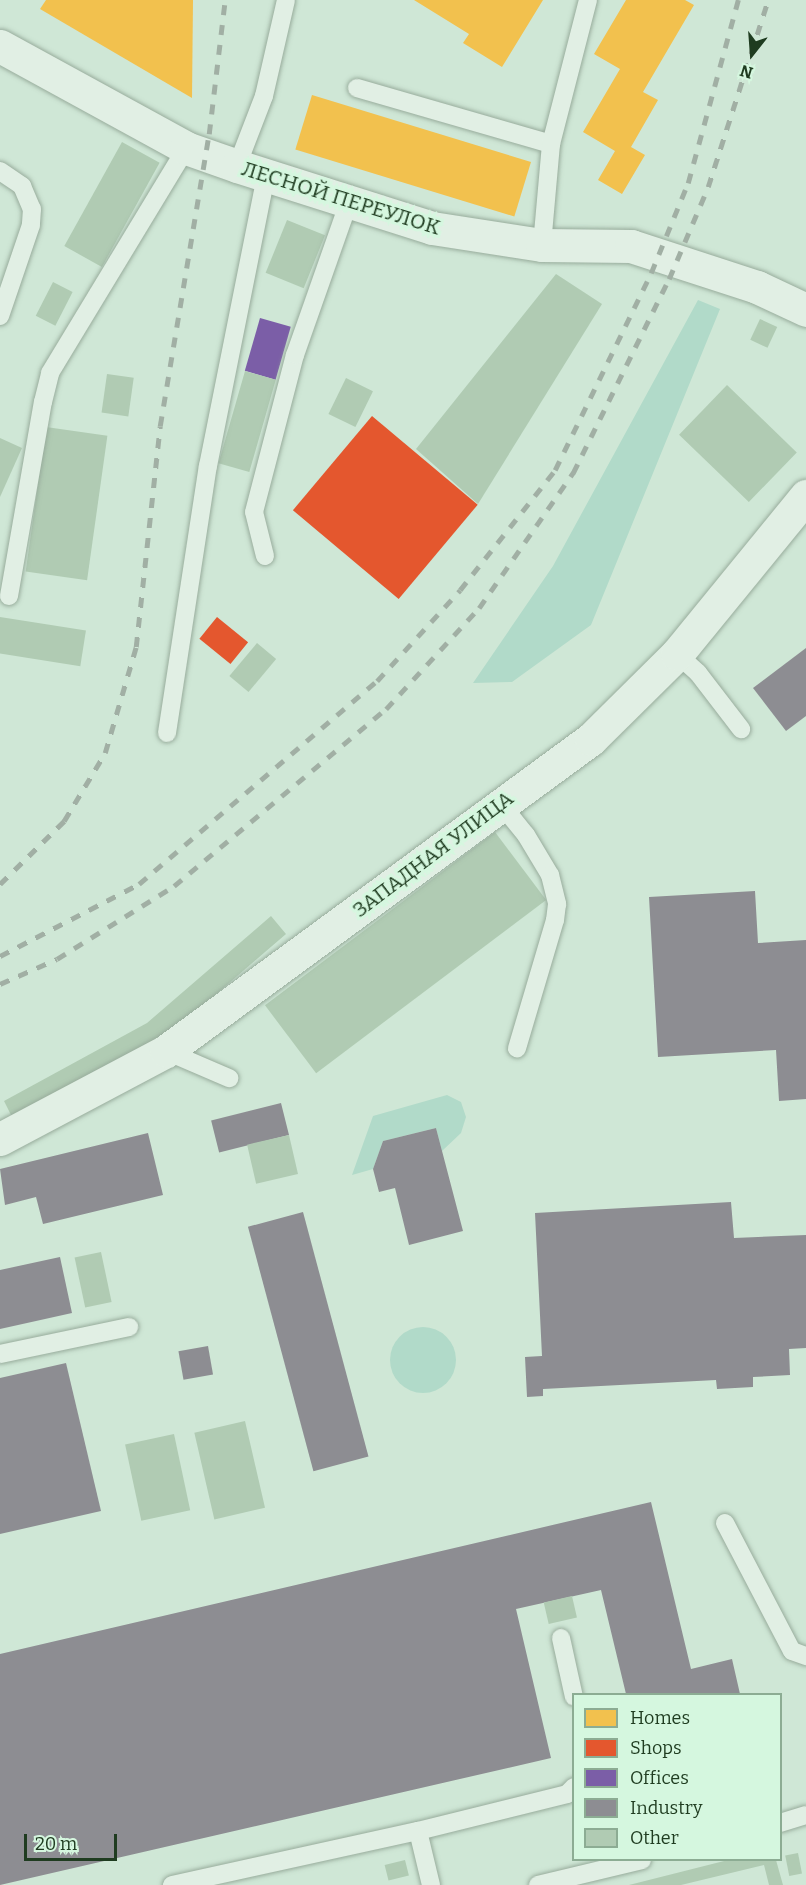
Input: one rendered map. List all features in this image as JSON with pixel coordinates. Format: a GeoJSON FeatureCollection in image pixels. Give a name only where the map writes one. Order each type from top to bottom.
{"type":"FeatureCollection","features":[{"type":"Feature","properties":{"kind":"street","name":"ЛЕСНОЙ ПЕРЕУЛОК"},"geometry":{"type":"LineString","coordinates":[[0,46],[186,148],[251,170],[432,228],[542,245],[631,246],[757,287],[806,310]]}},
{"type":"Feature","properties":{"kind":"street","name":"ЗАПАДНАЯ УЛИЦА"},"geometry":{"type":"LineString","coordinates":[[0,1139],[166,1051],[500,803],[591,739],[677,654],[806,496]]}},
{"type":"Feature","properties":{"kind":"lane"},"geometry":{"type":"LineString","coordinates":[[167,733],[251,170],[264,96],[286,0]]}},
{"type":"Feature","properties":{"kind":"lane"},"geometry":{"type":"LineString","coordinates":[[542,245],[551,144],[588,0]]}},
{"type":"Feature","properties":{"kind":"lane"},"geometry":{"type":"LineString","coordinates":[[357,88],[551,144]]}},
{"type":"Feature","properties":{"kind":"lane"},"geometry":{"type":"LineString","coordinates":[[9,596],[50,373],[186,148]]}},
{"type":"Feature","properties":{"kind":"lane"},"geometry":{"type":"LineString","coordinates":[[0,171],[22,186],[32,209],[31,225],[0,316]]}},
{"type":"Feature","properties":{"kind":"lane"},"geometry":{"type":"LineString","coordinates":[[265,556],[254,512],[295,354],[349,202]]}},
{"type":"Feature","properties":{"kind":"lane"},"geometry":{"type":"LineString","coordinates":[[677,654],[698,673],[741,729]]}},
{"type":"Feature","properties":{"kind":"lane"},"geometry":{"type":"LineString","coordinates":[[500,803],[526,835],[550,875],[557,903],[555,920],[517,1048]]}},
{"type":"Feature","properties":{"kind":"lane"},"geometry":{"type":"LineString","coordinates":[[166,1051],[230,1078]]}},
{"type":"Feature","properties":{"kind":"lane"},"geometry":{"type":"LineString","coordinates":[[0,1353],[129,1327]]}},
{"type":"Feature","properties":{"kind":"lane"},"geometry":{"type":"LineString","coordinates":[[725,1523],[792,1651],[806,1656]]}},
{"type":"Feature","properties":{"kind":"lane"},"geometry":{"type":"LineString","coordinates":[[561,1638],[572,1693]]}},
{"type":"Feature","properties":{"kind":"lane"},"geometry":{"type":"LineString","coordinates":[[172,1885],[418,1831],[567,1794],[572,1788]]}},
{"type":"Feature","properties":{"kind":"lane"},"geometry":{"type":"LineString","coordinates":[[782,1822],[806,1815]]}},
{"type":"Feature","properties":{"kind":"lane"},"geometry":{"type":"LineString","coordinates":[[418,1831],[431,1885]]}},
{"type":"Feature","properties":{"kind":"lane"},"geometry":{"type":"LineString","coordinates":[[538,1885],[563,1883],[639,1861]]}},
{"type":"Feature","properties":{"kind":"green space"},"geometry":{"type":"Polygon","coordinates":[[[698,300],[720,309],[591,625],[512,682],[473,683],[553,566],[698,300]]]}},
{"type":"Feature","properties":{"kind":"green space"},"geometry":{"type":"Polygon","coordinates":[[[447,1095],[461,1102],[466,1117],[461,1133],[442,1151],[436,1128],[383,1141],[373,1169],[352,1175],[373,1116],[447,1095]]]}},
{"type":"Feature","properties":{"kind":"green space"},"geometry":{"type":"Polygon","coordinates":[[[417,1327],[429,1327],[441,1332],[451,1342],[456,1360],[454,1373],[441,1388],[429,1393],[417,1393],[405,1388],[395,1378],[390,1366],[390,1354],[395,1342],[405,1332],[417,1327]]]}},
{"type":"Feature","properties":{"kind":"building: Homes"},"geometry":{"type":"Polygon","coordinates":[[[46,0],[193,0],[192,98],[40,9],[46,0]]]}},
{"type":"Feature","properties":{"kind":"building: Homes"},"geometry":{"type":"Polygon","coordinates":[[[414,0],[543,0],[502,67],[463,43],[469,34],[414,0]]]}},
{"type":"Feature","properties":{"kind":"building: Homes"},"geometry":{"type":"Polygon","coordinates":[[[626,0],[685,0],[694,5],[643,92],[658,100],[631,147],[645,155],[622,194],[598,180],[615,151],[583,132],[620,69],[594,54],[626,0]]]}},
{"type":"Feature","properties":{"kind":"building: Homes"},"geometry":{"type":"Polygon","coordinates":[[[312,95],[531,162],[514,216],[295,150],[312,95]]]}},
{"type":"Feature","properties":{"kind":"building: Shops"},"geometry":{"type":"Polygon","coordinates":[[[372,416],[478,505],[399,599],[293,510],[372,416]]]}},
{"type":"Feature","properties":{"kind":"building: Shops"},"geometry":{"type":"Polygon","coordinates":[[[217,617],[248,642],[230,664],[199,639],[217,617]]]}},
{"type":"Feature","properties":{"kind":"building: Offices"},"geometry":{"type":"Polygon","coordinates":[[[260,318],[291,327],[276,380],[245,371],[260,318]]]}},
{"type":"Feature","properties":{"kind":"building: Industry"},"geometry":{"type":"Polygon","coordinates":[[[806,648],[806,716],[786,731],[753,688],[806,648]]]}},
{"type":"Feature","properties":{"kind":"building: Industry"},"geometry":{"type":"Polygon","coordinates":[[[755,891],[758,943],[806,940],[806,1099],[779,1101],[776,1050],[658,1057],[649,897],[755,891]]]}},
{"type":"Feature","properties":{"kind":"building: Industry"},"geometry":{"type":"Polygon","coordinates":[[[281,1103],[289,1135],[219,1152],[211,1120],[281,1103]]]}},
{"type":"Feature","properties":{"kind":"building: Industry"},"geometry":{"type":"Polygon","coordinates":[[[436,1128],[463,1231],[409,1245],[395,1188],[379,1192],[373,1169],[383,1141],[436,1128]]]}},
{"type":"Feature","properties":{"kind":"building: Industry"},"geometry":{"type":"Polygon","coordinates":[[[148,1133],[163,1195],[43,1224],[36,1197],[5,1205],[0,1169],[148,1133]]]}},
{"type":"Feature","properties":{"kind":"building: Industry"},"geometry":{"type":"Polygon","coordinates":[[[731,1202],[734,1238],[806,1235],[806,1348],[789,1349],[790,1375],[753,1377],[753,1387],[717,1389],[716,1380],[543,1389],[543,1396],[527,1397],[525,1357],[542,1356],[535,1213],[731,1202]]]}},
{"type":"Feature","properties":{"kind":"building: Industry"},"geometry":{"type":"Polygon","coordinates":[[[303,1212],[368,1456],[313,1471],[248,1227],[303,1212]]]}},
{"type":"Feature","properties":{"kind":"building: Industry"},"geometry":{"type":"Polygon","coordinates":[[[60,1257],[72,1313],[0,1329],[0,1270],[60,1257]]]}},
{"type":"Feature","properties":{"kind":"building: Industry"},"geometry":{"type":"Polygon","coordinates":[[[208,1346],[213,1375],[183,1380],[178,1351],[208,1346]]]}},
{"type":"Feature","properties":{"kind":"building: Industry"},"geometry":{"type":"Polygon","coordinates":[[[66,1363],[101,1511],[0,1534],[0,1378],[66,1363]]]}},
{"type":"Feature","properties":{"kind":"building: Industry"},"geometry":{"type":"Polygon","coordinates":[[[651,1502],[691,1669],[732,1659],[740,1693],[626,1693],[601,1590],[516,1609],[551,1758],[0,1885],[0,1654],[651,1502]]]}},
{"type":"Feature","properties":{"kind":"building: Other"},"geometry":{"type":"Polygon","coordinates":[[[122,142],[160,163],[102,267],[64,246],[122,142]]]}},
{"type":"Feature","properties":{"kind":"building: Other"},"geometry":{"type":"Polygon","coordinates":[[[287,220],[325,235],[304,288],[266,273],[287,220]]]}},
{"type":"Feature","properties":{"kind":"building: Other"},"geometry":{"type":"Polygon","coordinates":[[[556,274],[602,304],[478,504],[416,449],[556,274]]]}},
{"type":"Feature","properties":{"kind":"building: Other"},"geometry":{"type":"Polygon","coordinates":[[[53,282],[73,292],[55,326],[36,316],[53,282]]]}},
{"type":"Feature","properties":{"kind":"building: Other"},"geometry":{"type":"Polygon","coordinates":[[[760,319],[777,327],[767,348],[750,340],[760,319]]]}},
{"type":"Feature","properties":{"kind":"building: Other"},"geometry":{"type":"Polygon","coordinates":[[[245,371],[276,380],[249,472],[219,463],[245,371]]]}},
{"type":"Feature","properties":{"kind":"building: Other"},"geometry":{"type":"Polygon","coordinates":[[[107,374],[134,378],[128,416],[102,413],[107,374]]]}},
{"type":"Feature","properties":{"kind":"building: Other"},"geometry":{"type":"Polygon","coordinates":[[[346,378],[373,391],[355,427],[328,414],[346,378]]]}},
{"type":"Feature","properties":{"kind":"building: Other"},"geometry":{"type":"Polygon","coordinates":[[[727,385],[797,452],[749,502],[679,435],[727,385]]]}},
{"type":"Feature","properties":{"kind":"building: Other"},"geometry":{"type":"Polygon","coordinates":[[[46,427],[107,436],[87,580],[26,572],[46,427]]]}},
{"type":"Feature","properties":{"kind":"building: Other"},"geometry":{"type":"Polygon","coordinates":[[[0,438],[22,448],[0,497],[0,438]]]}},
{"type":"Feature","properties":{"kind":"building: Other"},"geometry":{"type":"Polygon","coordinates":[[[0,617],[86,631],[80,666],[0,653],[0,617]]]}},
{"type":"Feature","properties":{"kind":"building: Other"},"geometry":{"type":"Polygon","coordinates":[[[257,643],[276,659],[249,692],[229,676],[257,643]]]}},
{"type":"Feature","properties":{"kind":"building: Other"},"geometry":{"type":"Polygon","coordinates":[[[495,832],[546,900],[316,1073],[265,1005],[495,832]]]}},
{"type":"Feature","properties":{"kind":"building: Other"},"geometry":{"type":"Polygon","coordinates":[[[271,916],[286,934],[156,1046],[15,1123],[4,1101],[147,1023],[271,916]]]}},
{"type":"Feature","properties":{"kind":"building: Other"},"geometry":{"type":"Polygon","coordinates":[[[289,1135],[298,1174],[256,1184],[247,1145],[289,1135]]]}},
{"type":"Feature","properties":{"kind":"building: Other"},"geometry":{"type":"Polygon","coordinates":[[[101,1252],[112,1302],[85,1307],[75,1258],[101,1252]]]}},
{"type":"Feature","properties":{"kind":"building: Other"},"geometry":{"type":"Polygon","coordinates":[[[245,1421],[265,1508],[214,1519],[194,1433],[245,1421]]]}},
{"type":"Feature","properties":{"kind":"building: Other"},"geometry":{"type":"Polygon","coordinates":[[[174,1434],[190,1510],[141,1521],[125,1444],[174,1434]]]}},
{"type":"Feature","properties":{"kind":"building: Other"},"geometry":{"type":"Polygon","coordinates":[[[572,1596],[577,1617],[549,1624],[544,1603],[572,1596]]]}},
{"type":"Feature","properties":{"kind":"building: Other"},"geometry":{"type":"Polygon","coordinates":[[[798,1853],[802,1874],[789,1876],[785,1855],[798,1853]]]}},
{"type":"Feature","properties":{"kind":"building: Other"},"geometry":{"type":"Polygon","coordinates":[[[405,1860],[409,1876],[388,1881],[385,1865],[405,1860]]]}},
{"type":"Feature","properties":{"kind":"building: Other"},"geometry":{"type":"Polygon","coordinates":[[[724,1861],[776,1861],[783,1885],[769,1885],[764,1865],[681,1885],[629,1885],[724,1861]]]}},
{"type":"Feature","properties":{"kind":"railway"},"geometry":{"type":"LineString","coordinates":[[0,884],[64,821],[105,753],[136,647],[160,426],[209,134],[225,0]]}},
{"type":"Feature","properties":{"kind":"railway"},"geometry":{"type":"LineString","coordinates":[[0,956],[139,884],[377,681],[460,590],[555,470],[651,273],[688,183],[738,0]]}},
{"type":"Feature","properties":{"kind":"railway"},"geometry":{"type":"LineString","coordinates":[[0,984],[57,959],[174,886],[386,709],[479,608],[573,473],[669,279],[708,187],[768,0]]}}]}
